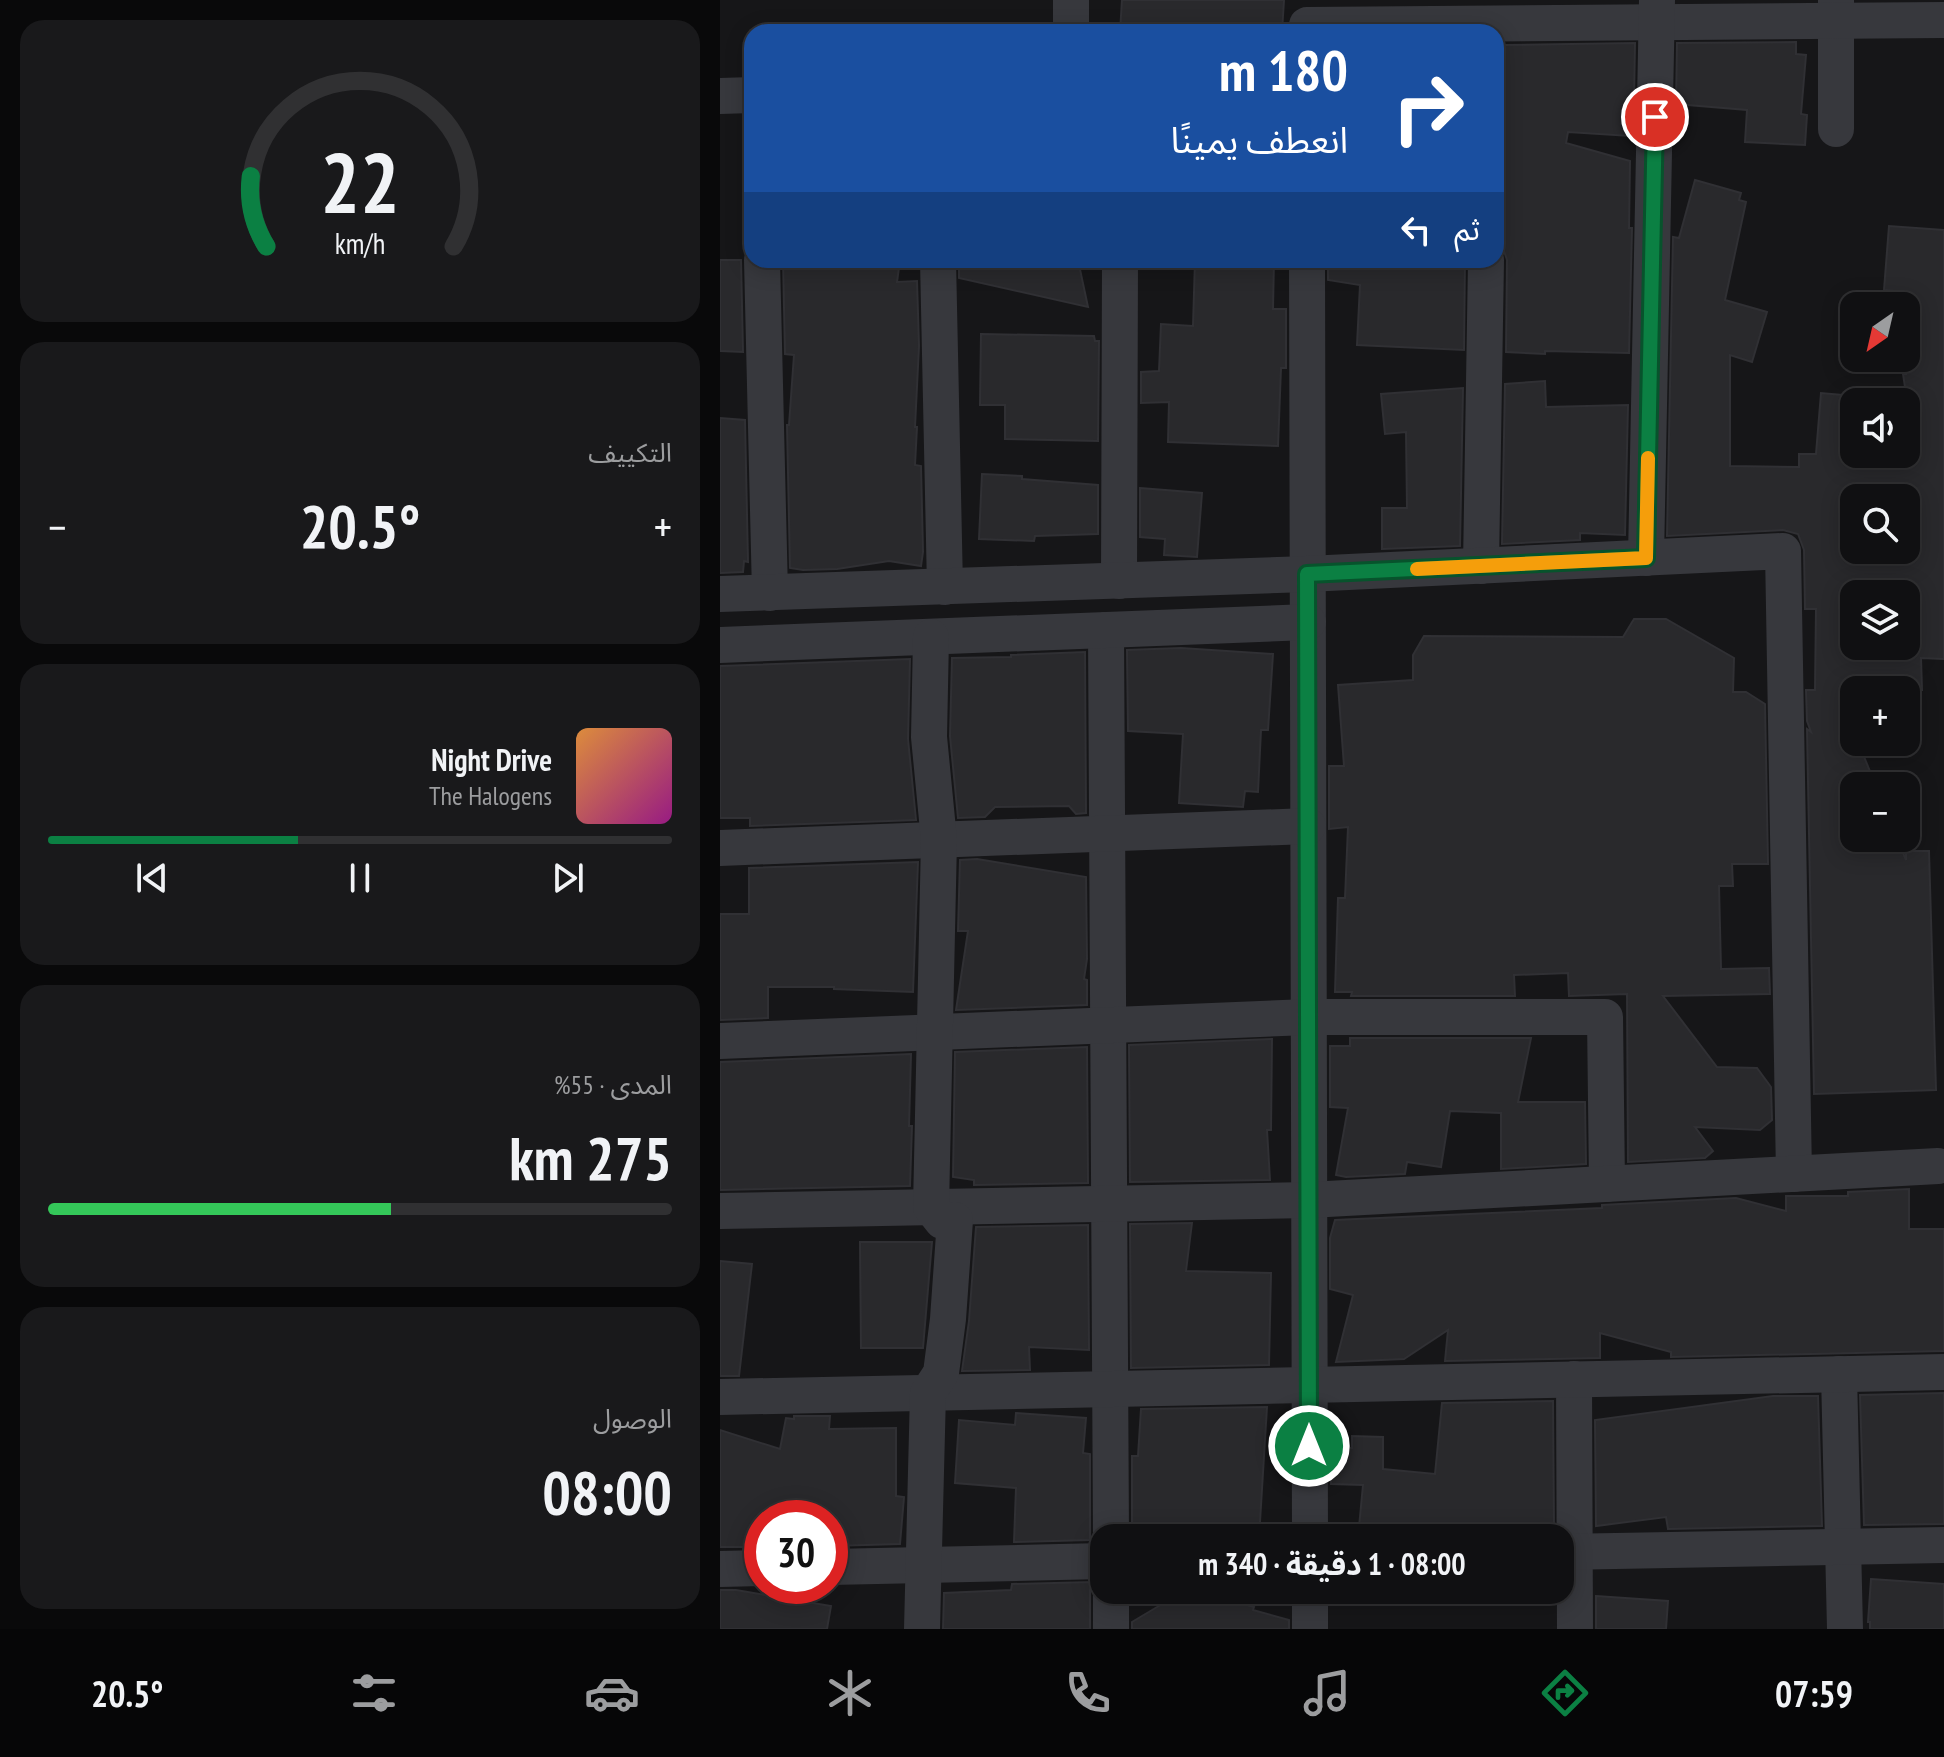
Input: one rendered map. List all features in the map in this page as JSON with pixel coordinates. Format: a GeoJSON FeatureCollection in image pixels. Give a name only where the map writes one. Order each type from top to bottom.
{"type":"FeatureCollection","features":[{"type":"Feature","properties":{"kind":"street"},"geometry":{"type":"LineString","coordinates":[[1071,0],[1071,24]]}},
{"type":"Feature","properties":{"kind":"street"},"geometry":{"type":"LineString","coordinates":[[1836,10],[1836,129]]}},
{"type":"Feature","properties":{"kind":"street"},"geometry":{"type":"LineString","coordinates":[[1307,19],[1489,19],[1657,11],[1836,10],[1944,20]]}},
{"type":"Feature","properties":{"kind":"street"},"geometry":{"type":"LineString","coordinates":[[1646,558],[1657,11]]}},
{"type":"Feature","properties":{"kind":"street"},"geometry":{"type":"LineString","coordinates":[[720,96],[744,95]]}},
{"type":"Feature","properties":{"kind":"street"},"geometry":{"type":"LineString","coordinates":[[762,268],[770,593]]}},
{"type":"Feature","properties":{"kind":"street"},"geometry":{"type":"LineString","coordinates":[[938,268],[945,587]]}},
{"type":"Feature","properties":{"kind":"street"},"geometry":{"type":"LineString","coordinates":[[1119,581],[1120,268]]}},
{"type":"Feature","properties":{"kind":"street"},"geometry":{"type":"LineString","coordinates":[[1307,268],[1310,1524]]}},
{"type":"Feature","properties":{"kind":"street"},"geometry":{"type":"LineString","coordinates":[[1481,566],[1486,268]]}},
{"type":"Feature","properties":{"kind":"street"},"geometry":{"type":"LineString","coordinates":[[720,594],[1307,574],[1783,551],[1794,1174]]}},
{"type":"Feature","properties":{"kind":"street"},"geometry":{"type":"LineString","coordinates":[[720,645],[1308,622]]}},
{"type":"Feature","properties":{"kind":"street"},"geometry":{"type":"LineString","coordinates":[[1106,630],[1111,1524]]}},
{"type":"Feature","properties":{"kind":"street"},"geometry":{"type":"LineString","coordinates":[[922,1629],[928,1393],[941,1373],[955,1220],[942,1221],[931,1207],[939,840],[929,737],[931,637]]}},
{"type":"Feature","properties":{"kind":"street"},"geometry":{"type":"LineString","coordinates":[[720,848],[1308,826]]}},
{"type":"Feature","properties":{"kind":"street"},"geometry":{"type":"LineString","coordinates":[[720,1041],[1308,1017],[1605,1017],[1607,1184]]}},
{"type":"Feature","properties":{"kind":"street"},"geometry":{"type":"LineString","coordinates":[[720,1211],[1309,1200],[1938,1166]]}},
{"type":"Feature","properties":{"kind":"street"},"geometry":{"type":"LineString","coordinates":[[720,1397],[1944,1372]]}},
{"type":"Feature","properties":{"kind":"street"},"geometry":{"type":"LineString","coordinates":[[1839,1374],[1845,1629]]}},
{"type":"Feature","properties":{"kind":"street"},"geometry":{"type":"LineString","coordinates":[[1568,1524],[1574,1379]]}},
{"type":"Feature","properties":{"kind":"street"},"geometry":{"type":"LineString","coordinates":[[1574,1552],[1944,1545]]}},
{"type":"Feature","properties":{"kind":"street"},"geometry":{"type":"LineString","coordinates":[[848,1567],[1090,1561]]}},
{"type":"Feature","properties":{"kind":"street"},"geometry":{"type":"LineString","coordinates":[[720,1569],[744,1568]]}},
{"type":"Feature","properties":{"kind":"street"},"geometry":{"type":"LineString","coordinates":[[1111,1604],[1111,1629]]}},
{"type":"Feature","properties":{"kind":"street"},"geometry":{"type":"LineString","coordinates":[[1310,1604],[1310,1629]]}},
{"type":"Feature","properties":{"kind":"street"},"geometry":{"type":"LineString","coordinates":[[1572,1604],[1575,1629]]}},
{"type":"Feature","properties":{"kind":"building"},"geometry":{"type":"Polygon","coordinates":[[[1122,0],[1284,0],[1282,24],[1120,24],[1122,0]]]}},
{"type":"Feature","properties":{"kind":"building"},"geometry":{"type":"Polygon","coordinates":[[[1796,42],[1796,54],[1806,55],[1801,114],[1807,115],[1805,145],[1745,142],[1747,110],[1676,104],[1677,43],[1796,42]]]}},
{"type":"Feature","properties":{"kind":"building"},"geometry":{"type":"Polygon","coordinates":[[[1635,43],[1630,136],[1568,132],[1566,143],[1630,161],[1629,353],[1506,352],[1505,45],[1635,43]]]}},
{"type":"Feature","properties":{"kind":"building"},"geometry":{"type":"Polygon","coordinates":[[[1695,180],[1741,193],[1739,200],[1746,202],[1725,300],[1767,312],[1752,362],[1730,355],[1730,466],[1799,467],[1799,454],[1816,454],[1821,393],[1840,395],[1840,468],[1920,468],[1920,388],[1905,388],[1903,374],[1920,372],[1920,292],[1884,290],[1889,226],[1944,230],[1944,659],[1921,658],[1922,690],[1920,676],[1840,676],[1840,756],[1864,756],[1870,772],[1840,772],[1840,852],[1903,852],[1906,860],[1906,852],[1929,851],[1936,1090],[1814,1094],[1807,729],[1811,732],[1807,721],[1806,690],[1815,690],[1816,609],[1805,609],[1804,550],[1798,534],[1783,530],[1667,536],[1673,237],[1679,238],[1695,180]]]}},
{"type":"Feature","properties":{"kind":"building"},"geometry":{"type":"Polygon","coordinates":[[[720,260],[741,260],[743,352],[720,351],[720,260]]]}},
{"type":"Feature","properties":{"kind":"building"},"geometry":{"type":"Polygon","coordinates":[[[783,268],[899,268],[897,282],[917,281],[919,346],[915,465],[921,466],[921,566],[889,561],[837,569],[790,568],[787,425],[794,355],[785,354],[783,268]]]}},
{"type":"Feature","properties":{"kind":"building"},"geometry":{"type":"Polygon","coordinates":[[[959,268],[1080,268],[1088,307],[959,278],[959,268]]]}},
{"type":"Feature","properties":{"kind":"building"},"geometry":{"type":"Polygon","coordinates":[[[1195,268],[1274,268],[1273,309],[1286,309],[1286,368],[1281,368],[1278,446],[1168,442],[1169,402],[1141,403],[1141,372],[1159,371],[1161,324],[1193,326],[1195,268]]]}},
{"type":"Feature","properties":{"kind":"building"},"geometry":{"type":"Polygon","coordinates":[[[1328,268],[1465,268],[1464,350],[1357,345],[1360,285],[1328,280],[1328,268]]]}},
{"type":"Feature","properties":{"kind":"building"},"geometry":{"type":"Polygon","coordinates":[[[981,334],[1094,336],[1095,341],[1099,341],[1098,441],[1005,439],[1005,405],[980,405],[981,334]]]}},
{"type":"Feature","properties":{"kind":"building"},"geometry":{"type":"Polygon","coordinates":[[[1545,381],[1546,407],[1628,405],[1625,535],[1580,533],[1580,540],[1502,544],[1505,384],[1545,381]]]}},
{"type":"Feature","properties":{"kind":"building"},"geometry":{"type":"Polygon","coordinates":[[[1463,388],[1460,546],[1382,549],[1382,508],[1407,508],[1406,432],[1385,434],[1381,394],[1463,388]]]}},
{"type":"Feature","properties":{"kind":"building"},"geometry":{"type":"Polygon","coordinates":[[[720,418],[745,420],[748,562],[744,561],[743,572],[720,573],[720,418]]]}},
{"type":"Feature","properties":{"kind":"building"},"geometry":{"type":"Polygon","coordinates":[[[982,474],[1098,485],[1098,534],[1035,536],[1034,541],[979,539],[982,474]]]}},
{"type":"Feature","properties":{"kind":"building"},"geometry":{"type":"Polygon","coordinates":[[[1140,488],[1202,493],[1197,557],[1164,555],[1165,539],[1140,537],[1140,488]]]}},
{"type":"Feature","properties":{"kind":"building"},"geometry":{"type":"Polygon","coordinates":[[[1634,619],[1666,619],[1734,658],[1733,692],[1746,692],[1765,704],[1768,864],[1732,864],[1733,886],[1719,886],[1721,969],[1769,968],[1770,994],[1663,996],[1717,1067],[1757,1068],[1771,1087],[1772,1120],[1760,1130],[1695,1127],[1713,1151],[1705,1158],[1628,1162],[1627,994],[1569,996],[1568,973],[1514,975],[1515,996],[1351,996],[1352,992],[1335,992],[1338,898],[1345,898],[1348,827],[1329,829],[1329,766],[1344,766],[1338,685],[1413,680],[1413,655],[1424,636],[1623,637],[1634,619]]]}},
{"type":"Feature","properties":{"kind":"building"},"geometry":{"type":"Polygon","coordinates":[[[1181,648],[1273,654],[1268,730],[1261,730],[1258,792],[1245,791],[1243,807],[1179,803],[1183,734],[1128,731],[1127,650],[1181,648]]]}},
{"type":"Feature","properties":{"kind":"building"},"geometry":{"type":"Polygon","coordinates":[[[1085,652],[1086,813],[1076,814],[1069,806],[995,807],[985,817],[958,818],[950,736],[952,658],[1085,652]]]}},
{"type":"Feature","properties":{"kind":"building"},"geometry":{"type":"Polygon","coordinates":[[[910,659],[908,739],[916,820],[750,826],[750,818],[720,818],[720,666],[910,659]]]}},
{"type":"Feature","properties":{"kind":"building"},"geometry":{"type":"Polygon","coordinates":[[[977,859],[1086,877],[1087,959],[1084,979],[1087,980],[1087,1005],[956,1010],[968,931],[958,931],[960,860],[977,859]]]}},
{"type":"Feature","properties":{"kind":"building"},"geometry":{"type":"Polygon","coordinates":[[[918,862],[913,992],[768,987],[768,1018],[720,1020],[720,914],[749,914],[749,868],[918,862]]]}},
{"type":"Feature","properties":{"kind":"building"},"geometry":{"type":"Polygon","coordinates":[[[1350,1038],[1531,1038],[1518,1102],[1585,1102],[1586,1164],[1501,1169],[1501,1113],[1450,1111],[1441,1167],[1407,1162],[1405,1174],[1336,1175],[1348,1108],[1330,1107],[1330,1046],[1350,1046],[1350,1038]]]}},
{"type":"Feature","properties":{"kind":"building"},"geometry":{"type":"Polygon","coordinates":[[[1272,1039],[1271,1130],[1267,1130],[1270,1180],[1130,1182],[1129,1045],[1272,1039]]]}},
{"type":"Feature","properties":{"kind":"building"},"geometry":{"type":"Polygon","coordinates":[[[1087,1047],[1088,1183],[974,1185],[974,1180],[953,1177],[955,1052],[1087,1047]]]}},
{"type":"Feature","properties":{"kind":"building"},"geometry":{"type":"Polygon","coordinates":[[[911,1054],[910,1186],[720,1190],[720,1062],[911,1054]]]}},
{"type":"Feature","properties":{"kind":"building"},"geometry":{"type":"Polygon","coordinates":[[[1909,1189],[1909,1229],[1944,1229],[1944,1351],[1671,1357],[1671,1352],[1600,1333],[1600,1358],[1445,1361],[1448,1330],[1404,1359],[1336,1362],[1353,1295],[1330,1289],[1330,1238],[1335,1220],[1602,1208],[1602,1205],[1736,1198],[1786,1211],[1786,1196],[1848,1196],[1848,1192],[1909,1189]]]}},
{"type":"Feature","properties":{"kind":"building"},"geometry":{"type":"Polygon","coordinates":[[[1192,1223],[1186,1271],[1271,1273],[1269,1365],[1131,1368],[1130,1224],[1192,1223]]]}},
{"type":"Feature","properties":{"kind":"building"},"geometry":{"type":"Polygon","coordinates":[[[1088,1225],[1089,1350],[1029,1347],[1030,1370],[962,1371],[976,1227],[1088,1225]]]}},
{"type":"Feature","properties":{"kind":"building"},"geometry":{"type":"Polygon","coordinates":[[[860,1242],[932,1242],[923,1348],[861,1348],[860,1242]]]}},
{"type":"Feature","properties":{"kind":"building"},"geometry":{"type":"Polygon","coordinates":[[[720,1261],[752,1264],[739,1376],[720,1376],[720,1261]]]}},
{"type":"Feature","properties":{"kind":"building"},"geometry":{"type":"Polygon","coordinates":[[[1944,1393],[1944,1524],[1864,1525],[1860,1395],[1944,1393]]]}},
{"type":"Feature","properties":{"kind":"building"},"geometry":{"type":"Polygon","coordinates":[[[1773,1396],[1818,1396],[1822,1526],[1668,1529],[1666,1517],[1596,1526],[1595,1420],[1773,1396]]]}},
{"type":"Feature","properties":{"kind":"building"},"geometry":{"type":"Polygon","coordinates":[[[1553,1401],[1554,1524],[1359,1524],[1363,1485],[1331,1484],[1331,1448],[1352,1448],[1352,1436],[1383,1437],[1383,1469],[1435,1474],[1442,1403],[1553,1401]]]}},
{"type":"Feature","properties":{"kind":"building"},"geometry":{"type":"Polygon","coordinates":[[[1267,1407],[1260,1524],[1132,1524],[1132,1456],[1138,1456],[1141,1409],[1267,1407]]]}},
{"type":"Feature","properties":{"kind":"building"},"geometry":{"type":"Polygon","coordinates":[[[1016,1413],[1086,1418],[1083,1453],[1090,1454],[1090,1540],[1014,1542],[1016,1488],[955,1483],[959,1420],[1015,1425],[1016,1413]]]}},
{"type":"Feature","properties":{"kind":"building"},"geometry":{"type":"Polygon","coordinates":[[[794,1416],[830,1416],[829,1429],[896,1428],[896,1496],[904,1497],[900,1544],[848,1545],[848,1500],[744,1500],[744,1547],[720,1547],[720,1430],[780,1449],[786,1418],[794,1419],[794,1416]]]}},
{"type":"Feature","properties":{"kind":"building"},"geometry":{"type":"Polygon","coordinates":[[[1871,1579],[1944,1584],[1944,1629],[1870,1629],[1871,1579]]]}},
{"type":"Feature","properties":{"kind":"building"},"geometry":{"type":"Polygon","coordinates":[[[1090,1582],[1090,1629],[943,1629],[944,1593],[1011,1590],[1012,1584],[1090,1582]]]}},
{"type":"Feature","properties":{"kind":"building"},"geometry":{"type":"Polygon","coordinates":[[[720,1590],[744,1591],[744,1604],[831,1606],[827,1629],[720,1629],[720,1590]]]}},
{"type":"Feature","properties":{"kind":"building"},"geometry":{"type":"Polygon","coordinates":[[[1596,1596],[1668,1601],[1666,1629],[1596,1629],[1596,1596]]]}},
{"type":"Feature","properties":{"kind":"building"},"geometry":{"type":"Polygon","coordinates":[[[1162,1604],[1244,1604],[1254,1607],[1253,1610],[1289,1620],[1289,1629],[1132,1629],[1132,1622],[1162,1604]]]}},
{"type":"Feature","properties":{"kind":"slow traffic"},"geometry":{"type":"LineString","coordinates":[[1417,569],[1646,558],[1648,458]]}},
{"type":"Feature","properties":{"kind":"route"},"geometry":{"type":"LineString","coordinates":[[1309,1446],[1307,574],[1646,558],[1655,117]]}}]}
